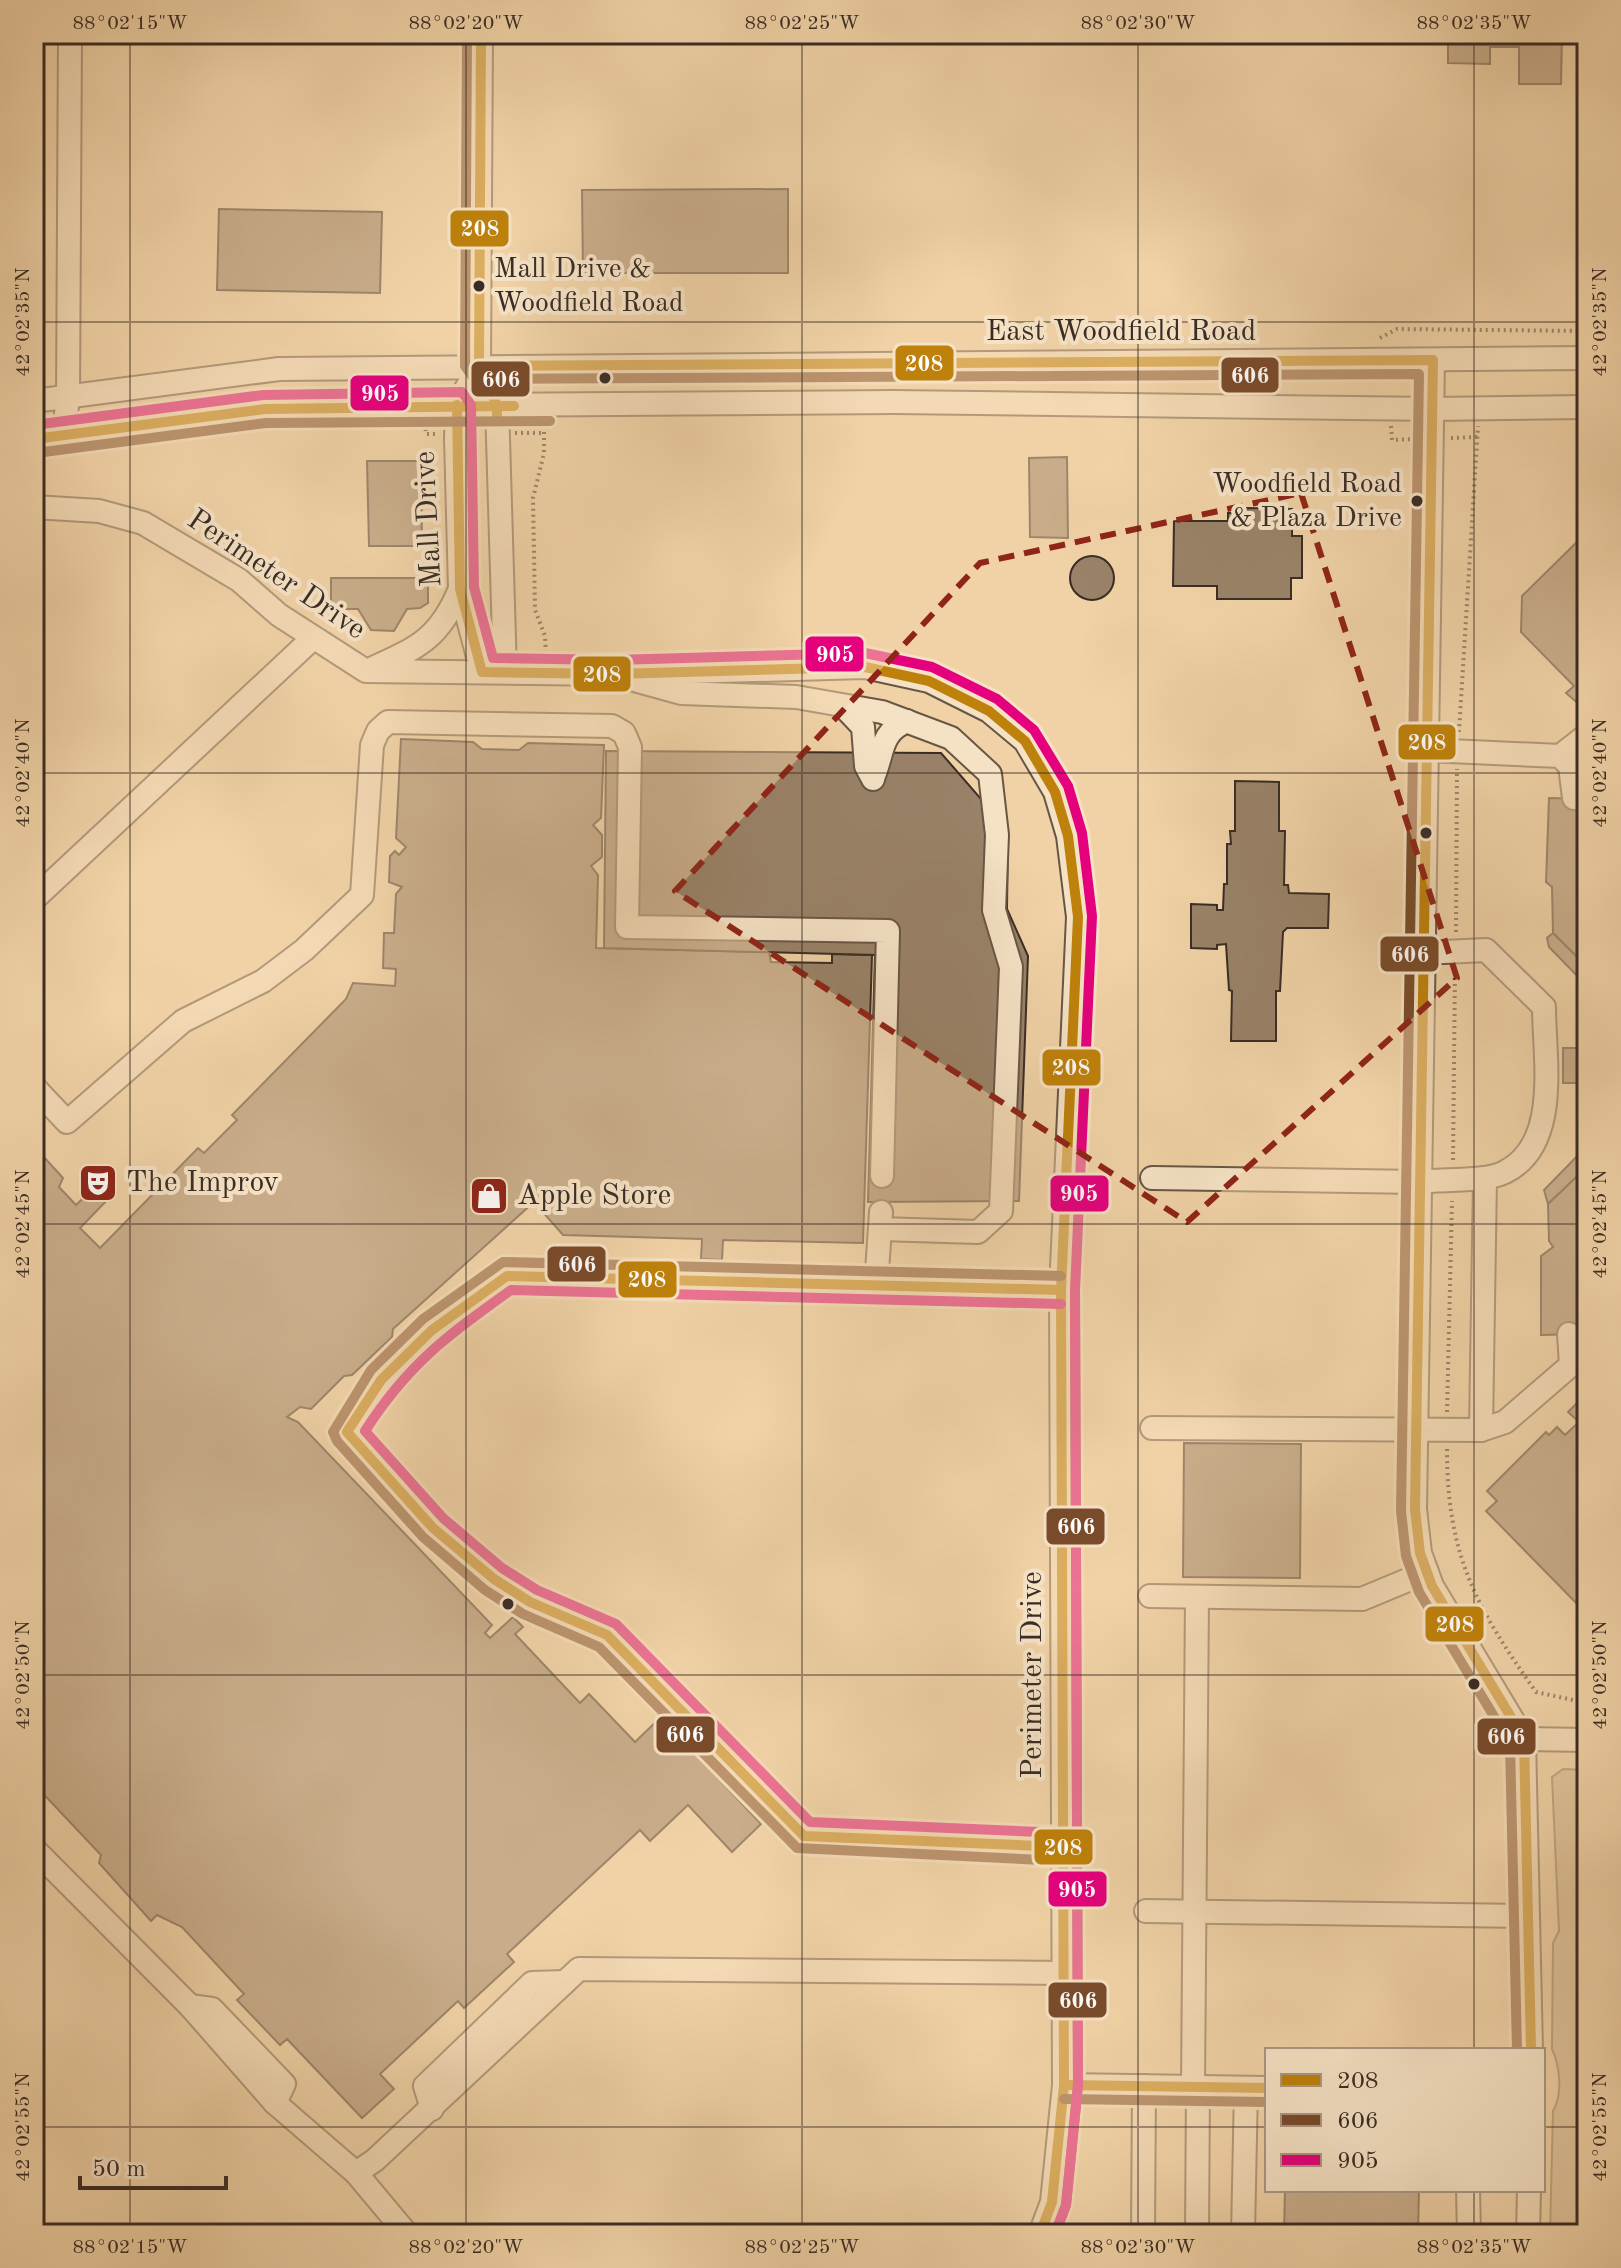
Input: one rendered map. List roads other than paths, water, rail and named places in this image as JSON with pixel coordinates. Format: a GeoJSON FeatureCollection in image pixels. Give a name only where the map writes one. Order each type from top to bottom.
{"type":"FeatureCollection","features":[{"type":"Feature","properties":{"kind":"street"},"geometry":{"type":"LineString","coordinates":[[63,436],[68,399],[70,34]]}},
{"type":"Feature","properties":{"kind":"street"},"geometry":{"type":"LineString","coordinates":[[481,34],[479,366],[497,405],[505,672]]}},
{"type":"Feature","properties":{"kind":"street","name":"East Woodfield Road"},"geometry":{"type":"LineString","coordinates":[[34,401],[68,399],[279,369],[1587,358]]}},
{"type":"Feature","properties":{"kind":"street"},"geometry":{"type":"LineString","coordinates":[[1433,360],[1415,1509],[1420,1553],[1427,1572],[1455,1627],[1524,1739],[1531,2048]]}},
{"type":"Feature","properties":{"kind":"street"},"geometry":{"type":"LineString","coordinates":[[457,405],[479,366]]}},
{"type":"Feature","properties":{"kind":"street"},"geometry":{"type":"LineString","coordinates":[[34,439],[265,409],[457,405],[894,402],[1433,409],[1587,407]]}},
{"type":"Feature","properties":{"kind":"street","name":"Mall Drive"},"geometry":{"type":"LineString","coordinates":[[457,405],[460,589],[482,672]]}},
{"type":"Feature","properties":{"kind":"street","name":"Perimeter Drive"},"geometry":{"type":"LineString","coordinates":[[34,507],[99,511],[143,523],[239,580],[312,639],[366,671],[614,674],[865,667],[929,681],[989,711],[1025,741],[1055,792],[1068,836],[1078,917],[1061,1290],[1064,2085],[1052,2202],[1040,2234]]}},
{"type":"Feature","properties":{"kind":"street"},"geometry":{"type":"LineString","coordinates":[[366,671],[410,652],[436,633],[450,614],[460,589]]}},
{"type":"Feature","properties":{"kind":"street"},"geometry":{"type":"LineString","coordinates":[[34,899],[312,639]]}},
{"type":"Feature","properties":{"kind":"street"},"geometry":{"type":"LineString","coordinates":[[614,674],[681,693],[796,697],[882,712],[951,738],[990,774],[997,835],[994,910],[1011,967],[1001,1211],[978,1232],[881,1221],[876,1287]]}},
{"type":"Feature","properties":{"kind":"street"},"geometry":{"type":"LineString","coordinates":[[843,706],[863,727],[866,766],[873,779],[883,740],[895,727],[907,721]]}},
{"type":"Feature","properties":{"kind":"street"},"geometry":{"type":"LineString","coordinates":[[34,1087],[67,1122],[183,1021],[263,981],[337,921],[362,895],[372,745],[378,731],[388,722],[612,726],[624,733],[630,747],[627,927],[888,931],[882,1176]]}},
{"type":"Feature","properties":{"kind":"street"},"geometry":{"type":"LineString","coordinates":[[1427,750],[1560,756],[1587,735]]}},
{"type":"Feature","properties":{"kind":"street"},"geometry":{"type":"LineString","coordinates":[[1560,756],[1570,766],[1574,798]]}},
{"type":"Feature","properties":{"kind":"street"},"geometry":{"type":"LineString","coordinates":[[1152,1178],[1419,1182],[1453,1177],[1485,1178],[1505,1172],[1524,1157],[1539,1138],[1544,1114],[1544,1007],[1486,950],[1423,953]]}},
{"type":"Feature","properties":{"kind":"street"},"geometry":{"type":"LineString","coordinates":[[1481,1430],[1485,1178]]}},
{"type":"Feature","properties":{"kind":"street"},"geometry":{"type":"LineString","coordinates":[[1061,1290],[507,1276],[432,1330],[391,1370],[347,1432],[433,1528],[494,1579],[530,1602],[607,1635],[804,1836],[1063,1847]]}},
{"type":"Feature","properties":{"kind":"street"},"geometry":{"type":"LineString","coordinates":[[1152,1428],[1481,1430],[1505,1422],[1571,1365],[1569,1334]]}},
{"type":"Feature","properties":{"kind":"street"},"geometry":{"type":"LineString","coordinates":[[1150,1596],[1362,1599],[1427,1572]]}},
{"type":"Feature","properties":{"kind":"street"},"geometry":{"type":"LineString","coordinates":[[1197,1598],[1197,2234]]}},
{"type":"Feature","properties":{"kind":"street"},"geometry":{"type":"LineString","coordinates":[[1524,1739],[1587,1740]]}},
{"type":"Feature","properties":{"kind":"street"},"geometry":{"type":"LineString","coordinates":[[34,1849],[190,2006],[275,2103],[356,2173],[407,2234]]}},
{"type":"Feature","properties":{"kind":"street"},"geometry":{"type":"LineString","coordinates":[[1146,1911],[1528,1916]]}},
{"type":"Feature","properties":{"kind":"street"},"geometry":{"type":"LineString","coordinates":[[356,2173],[432,2109],[579,1969],[1064,1973]]}},
{"type":"Feature","properties":{"kind":"street"},"geometry":{"type":"LineString","coordinates":[[1064,2085],[1256,2088],[1256,2143],[1243,2234]]}},
{"type":"Feature","properties":{"kind":"street"},"geometry":{"type":"LineString","coordinates":[[1143,2234],[1144,2086]]}},
{"type":"Feature","properties":{"kind":"street"},"geometry":{"type":"LineString","coordinates":[[1468,2192],[1469,2234]]}},
{"type":"Feature","properties":{"kind":"street"},"geometry":{"type":"LineString","coordinates":[[1528,2234],[1529,2192]]}},
{"type":"Feature","properties":{"kind":"place","name":"Mall Drive & Woodfield Road"},"geometry":{"type":"Point","coordinates":[479,286]}},
{"type":"Feature","properties":{"kind":"place","name":"Woodfield Road & Plaza Drive"},"geometry":{"type":"Point","coordinates":[1417,501]}},
{"type":"Feature","properties":{"kind":"place","name":"The Improv"},"geometry":{"type":"Point","coordinates":[98,1183]}},
{"type":"Feature","properties":{"kind":"place","name":"Apple Store"},"geometry":{"type":"Point","coordinates":[489,1196]}}]}
